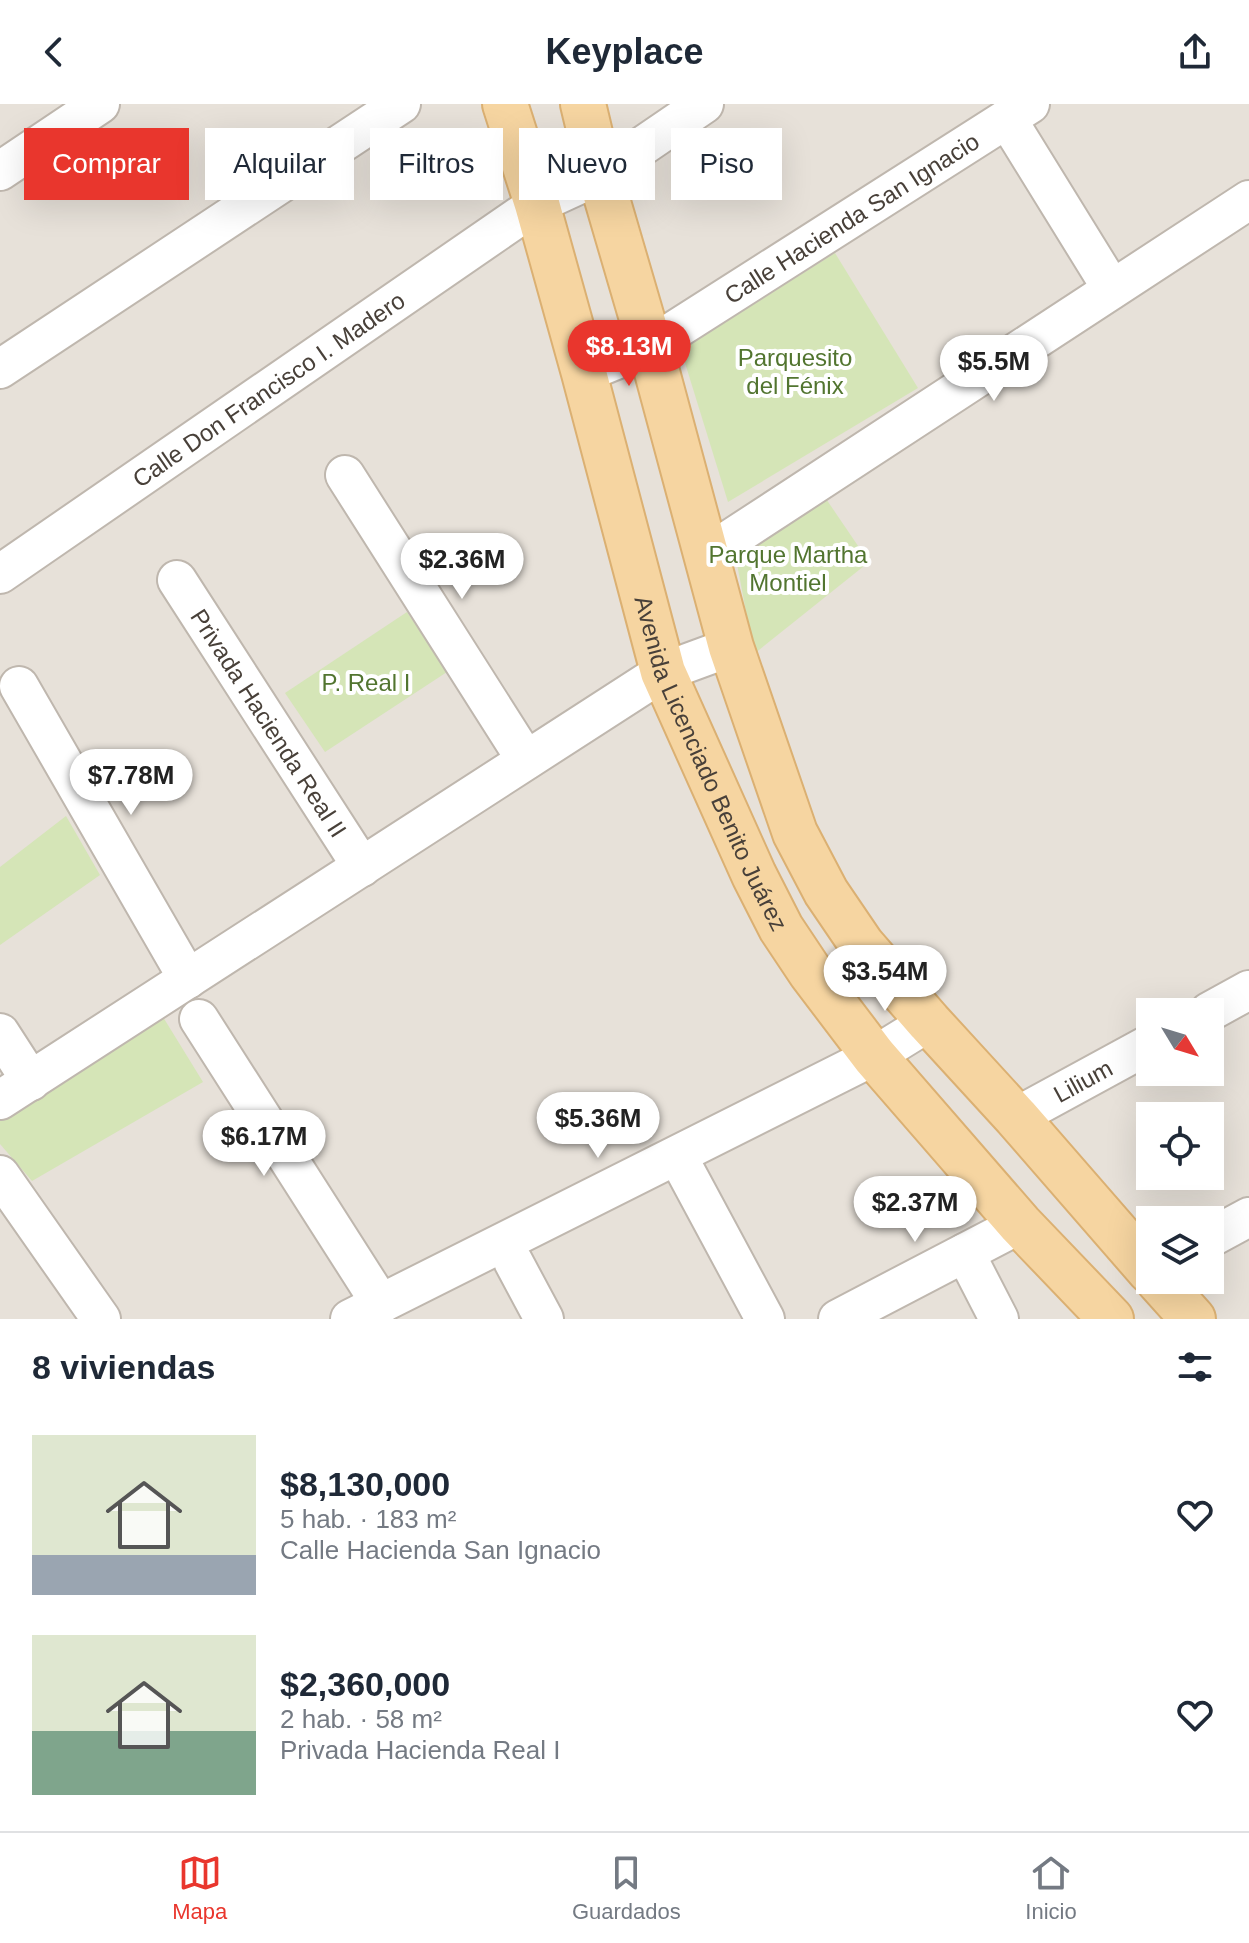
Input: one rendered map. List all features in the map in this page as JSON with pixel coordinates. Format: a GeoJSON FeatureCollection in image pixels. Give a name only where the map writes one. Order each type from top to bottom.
{"type":"FeatureCollection","features":[{"type":"Feature","properties":{"kind":"main road","name":"Avenida Licenciado Benito Juárez"},"geometry":{"type":"LineString","coordinates":[[505,104],[537,204],[663,672],[754,875],[781,928],[874,1056],[1020,1224],[1111,1319]]}},
{"type":"Feature","properties":{"kind":"main road","name":"Avenida Licenciado Benito Juárez"},"geometry":{"type":"LineString","coordinates":[[583,104],[589,128]]}},
{"type":"Feature","properties":{"kind":"main road","name":"Avenida Licenciado Benito Juárez"},"geometry":{"type":"LineString","coordinates":[[607,200],[731,647],[795,833],[826,892],[862,945],[1136,1255]]}},
{"type":"Feature","properties":{"kind":"main road"},"geometry":{"type":"LineString","coordinates":[[1171,1294],[1193,1319]]}},
{"type":"Feature","properties":{"kind":"street"},"geometry":{"type":"LineString","coordinates":[[0,171],[100,104]]}},
{"type":"Feature","properties":{"kind":"street"},"geometry":{"type":"LineString","coordinates":[[0,369],[401,104]]}},
{"type":"Feature","properties":{"kind":"street","name":"Calle Don Francisco I. Madero"},"geometry":{"type":"LineString","coordinates":[[655,137],[704,104]]}},
{"type":"Feature","properties":{"kind":"street"},"geometry":{"type":"LineString","coordinates":[[1019,111],[1112,289]]}},
{"type":"Feature","properties":{"kind":"street","name":"Calle Hacienda San Ignacio"},"geometry":{"type":"LineString","coordinates":[[584,373],[650,346],[1019,111]]}},
{"type":"Feature","properties":{"kind":"street","name":"Calle Don Francisco I. Madero"},"geometry":{"type":"LineString","coordinates":[[0,574],[546,200]]}},
{"type":"Feature","properties":{"kind":"street"},"geometry":{"type":"LineString","coordinates":[[706,555],[1249,200]]}},
{"type":"Feature","properties":{"kind":"street"},"geometry":{"type":"LineString","coordinates":[[345,475],[526,760]]}},
{"type":"Feature","properties":{"kind":"street","name":"Privada Hacienda Real II"},"geometry":{"type":"LineString","coordinates":[[177,580],[362,867]]}},
{"type":"Feature","properties":{"kind":"street"},"geometry":{"type":"LineString","coordinates":[[0,1033],[15,1090],[663,672],[731,647]]}},
{"type":"Feature","properties":{"kind":"street"},"geometry":{"type":"LineString","coordinates":[[19,686],[188,979]]}},
{"type":"Feature","properties":{"kind":"street"},"geometry":{"type":"LineString","coordinates":[[1224,1004],[1249,990]]}},
{"type":"Feature","properties":{"kind":"street"},"geometry":{"type":"LineString","coordinates":[[199,1019],[365,1311],[874,1056],[929,1022]]}},
{"type":"Feature","properties":{"kind":"street","name":"Lilium"},"geometry":{"type":"LineString","coordinates":[[1016,1117],[1136,1052]]}},
{"type":"Feature","properties":{"kind":"street"},"geometry":{"type":"LineString","coordinates":[[686,1172],[765,1319]]}},
{"type":"Feature","properties":{"kind":"street"},"geometry":{"type":"LineString","coordinates":[[0,1175],[101,1319]]}},
{"type":"Feature","properties":{"kind":"street"},"geometry":{"type":"LineString","coordinates":[[1224,1230],[1249,1217]]}},
{"type":"Feature","properties":{"kind":"street"},"geometry":{"type":"LineString","coordinates":[[838,1319],[1020,1224]]}},
{"type":"Feature","properties":{"kind":"street"},"geometry":{"type":"LineString","coordinates":[[965,1253],[999,1319]]}},
{"type":"Feature","properties":{"kind":"street"},"geometry":{"type":"LineString","coordinates":[[513,1261],[544,1319]]}},
{"type":"Feature","properties":{"kind":"shaded area"},"geometry":{"type":"Polygon","coordinates":[[[0,104],[1249,104],[1249,1319],[0,1319],[0,104]]]}},
{"type":"Feature","properties":{"kind":"green space","name":"Parquesito del Fénix"},"geometry":{"type":"Polygon","coordinates":[[[835,253],[918,388],[728,502],[681,350],[835,253]]]}},
{"type":"Feature","properties":{"kind":"green space","name":"Parque Martha Montiel"},"geometry":{"type":"Polygon","coordinates":[[[820,490],[869,562],[754,654],[734,548],[820,490]]]}},
{"type":"Feature","properties":{"kind":"green space","name":"P. Real I"},"geometry":{"type":"Polygon","coordinates":[[[407,612],[447,672],[325,752],[285,693],[407,612]]]}},
{"type":"Feature","properties":{"kind":"green space"},"geometry":{"type":"Polygon","coordinates":[[[66,816],[100,875],[0,945],[0,867],[66,816]]]}},
{"type":"Feature","properties":{"kind":"green space"},"geometry":{"type":"Polygon","coordinates":[[[163,1017],[203,1082],[32,1181],[0,1144],[0,1117],[163,1017]]]}}]}
